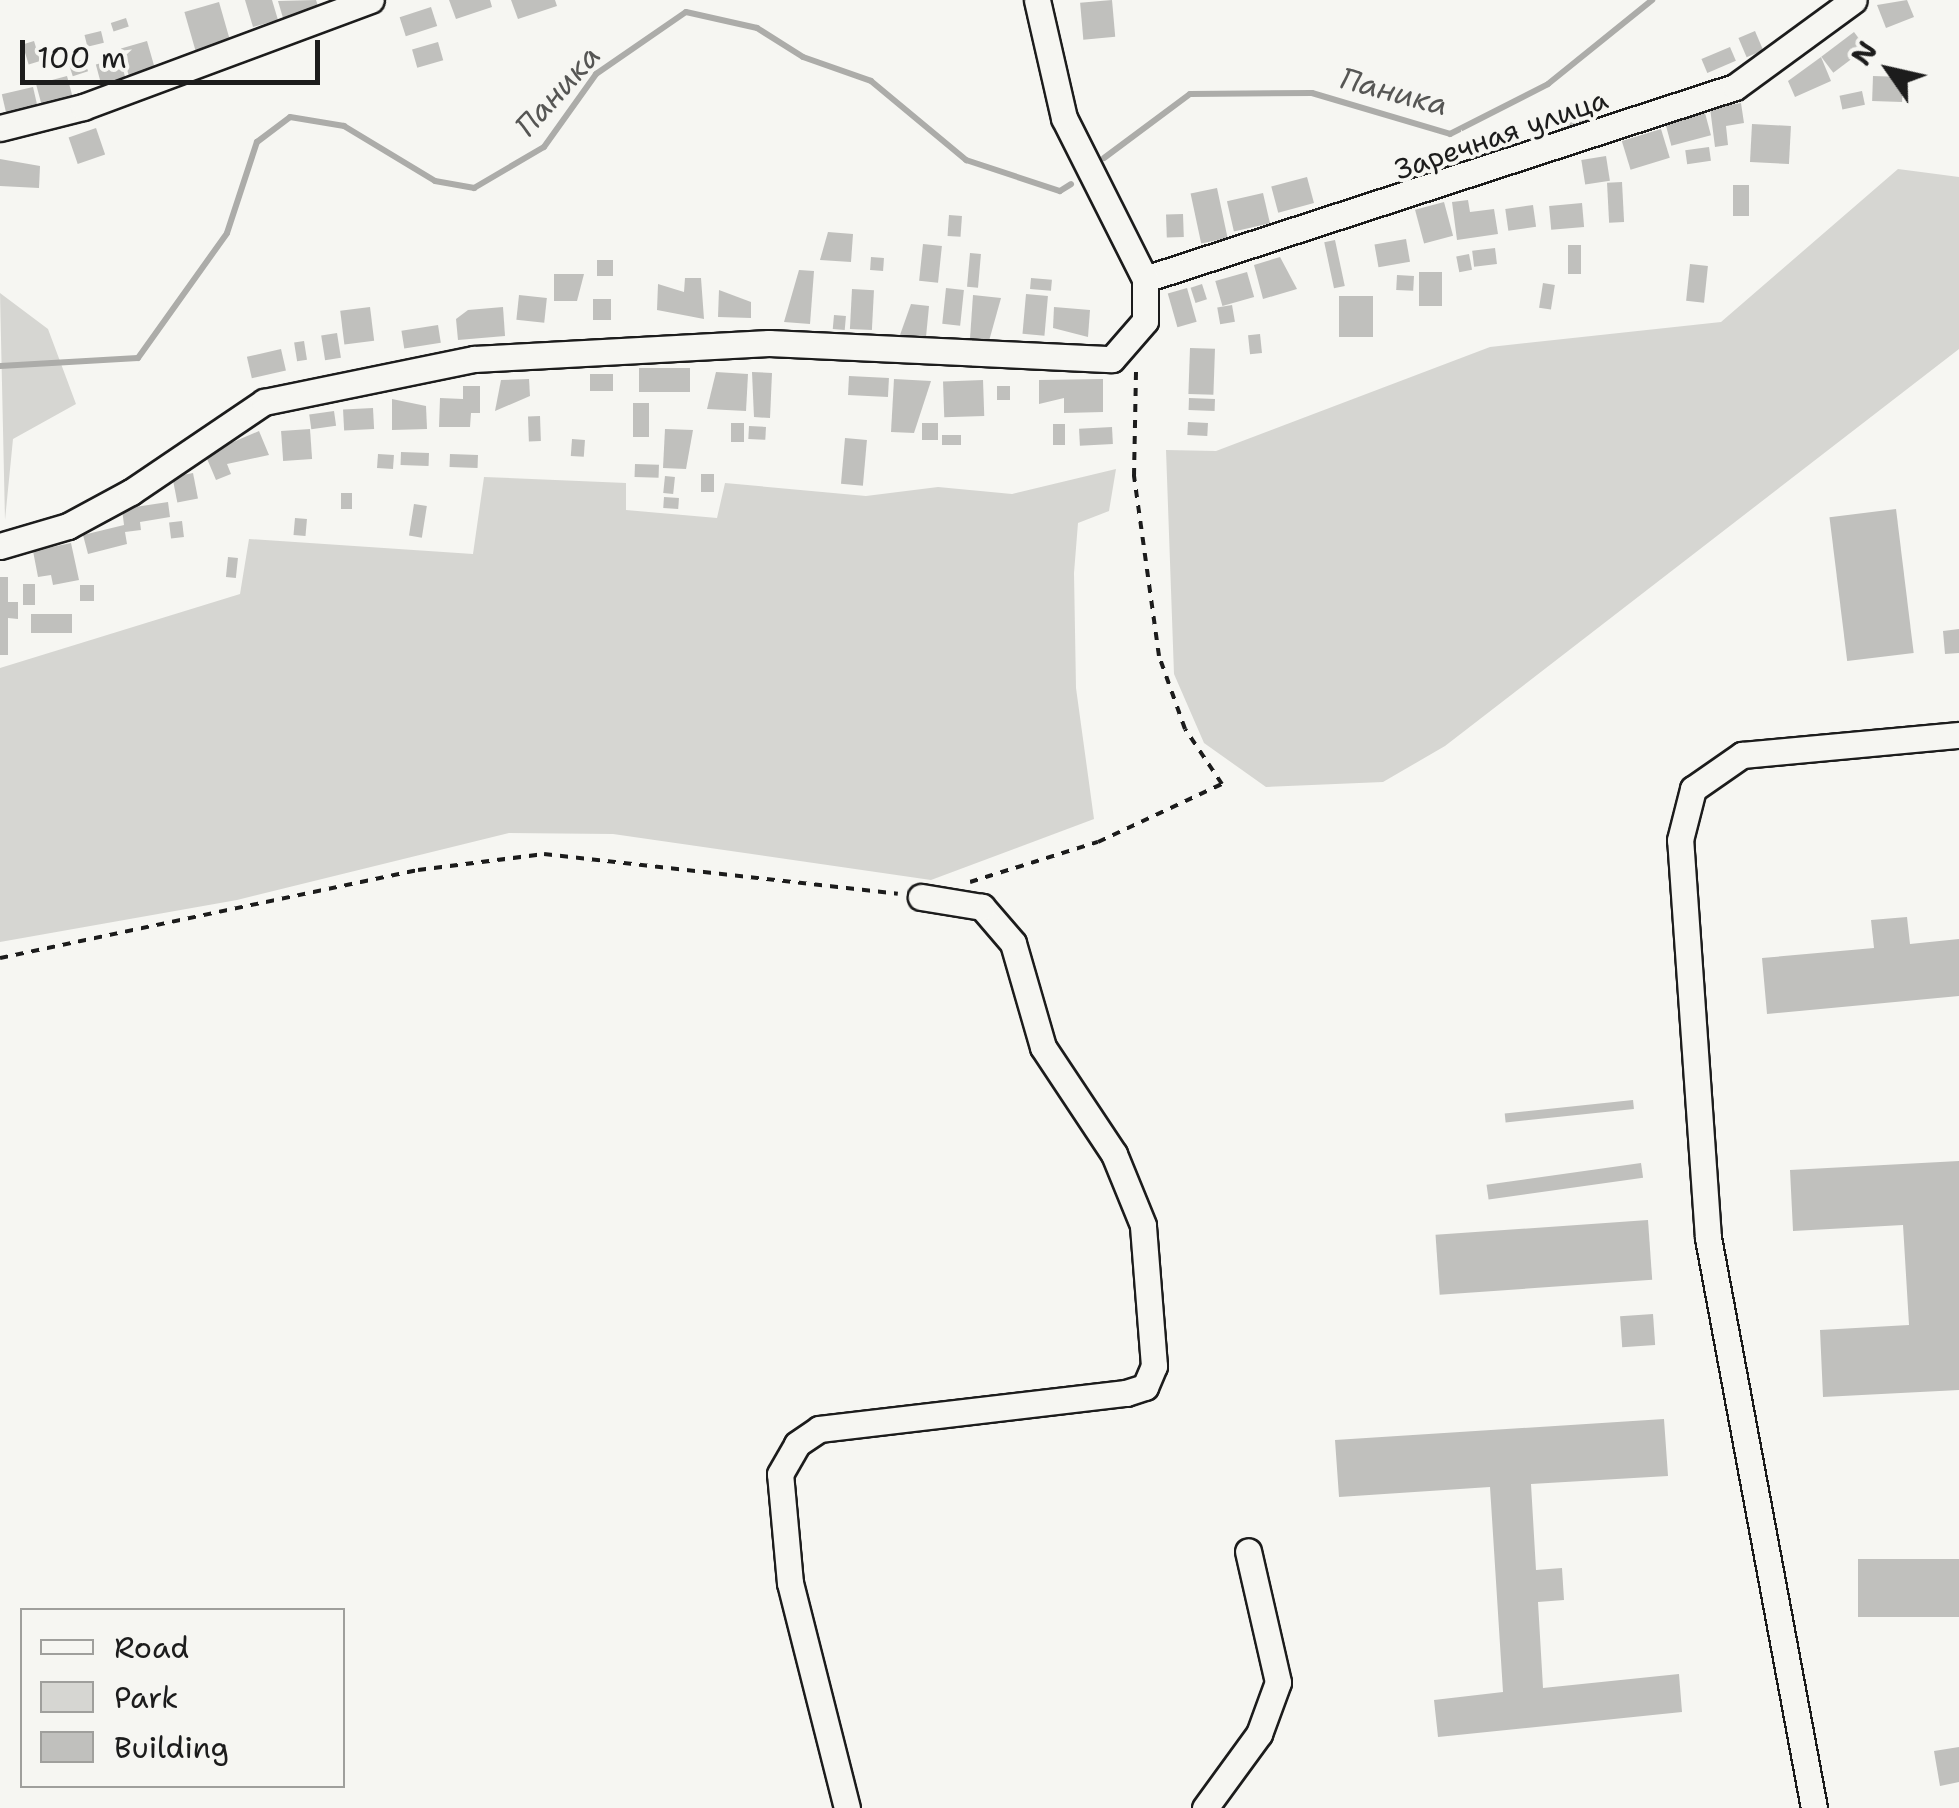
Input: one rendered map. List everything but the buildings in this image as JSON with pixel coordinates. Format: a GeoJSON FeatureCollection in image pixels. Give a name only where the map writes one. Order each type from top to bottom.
{"type":"FeatureCollection","features":[{"type":"Feature","properties":{"kind":"street"},"geometry":{"type":"LineString","coordinates":[[0,128],[100,101],[371,0]]}},
{"type":"Feature","properties":{"kind":"street"},"geometry":{"type":"LineString","coordinates":[[0,546],[68,526],[131,492],[264,402],[474,358],[769,343],[1112,359],[1135,339],[1146,321],[1145,279],[1064,118],[1037,0]]}},
{"type":"Feature","properties":{"kind":"street","name":"Заречная улица"},"geometry":{"type":"LineString","coordinates":[[1145,279],[1734,86],[1854,0]]}},
{"type":"Feature","properties":{"kind":"street"},"geometry":{"type":"LineString","coordinates":[[1814,1808],[1708,1238],[1680,840],[1693,790],[1742,755],[1959,735]]}},
{"type":"Feature","properties":{"kind":"street"},"geometry":{"type":"LineString","coordinates":[[847,1808],[790,1583],[780,1474],[797,1444],[818,1429],[1126,1393],[1145,1388],[1154,1366],[1142,1225],[1114,1154],[1043,1047],[1013,943],[982,907],[921,897]]}},
{"type":"Feature","properties":{"kind":"street"},"geometry":{"type":"LineString","coordinates":[[1205,1808],[1260,1734],[1278,1682],[1248,1550]]}},
{"type":"Feature","properties":{"kind":"path"},"geometry":{"type":"LineString","coordinates":[[956,886],[1098,842],[1222,784],[1186,729],[1159,656],[1134,476],[1135,339]]}},
{"type":"Feature","properties":{"kind":"path"},"geometry":{"type":"LineString","coordinates":[[0,958],[418,870],[544,854],[921,897]]}},
{"type":"Feature","properties":{"kind":"green space"},"geometry":{"type":"Polygon","coordinates":[[[1898,169],[1959,177],[1959,349],[1445,746],[1383,782],[1266,787],[1204,743],[1174,674],[1166,450],[1216,451],[1490,347],[1721,322],[1898,169]]]}},
{"type":"Feature","properties":{"kind":"green space"},"geometry":{"type":"Polygon","coordinates":[[[0,293],[48,329],[76,404],[13,439],[5,520],[0,293]]]}},
{"type":"Feature","properties":{"kind":"green space"},"geometry":{"type":"Polygon","coordinates":[[[1116,469],[1109,511],[1078,523],[1074,573],[1076,688],[1094,819],[931,880],[613,834],[509,833],[237,900],[0,942],[0,668],[240,594],[249,539],[473,554],[484,477],[626,483],[626,510],[717,518],[725,483],[866,496],[938,487],[1012,494],[1116,469]]]}},
{"type":"Feature","properties":{"kind":"waterway","name":"Паника"},"geometry":{"type":"LineString","coordinates":[[1104,158],[1190,94],[1312,93],[1450,134],[1548,84],[1652,0]]}},
{"type":"Feature","properties":{"kind":"waterway","name":"Паника"},"geometry":{"type":"LineString","coordinates":[[0,366],[138,358],[227,233],[257,142],[290,117],[344,126],[435,181],[474,188],[544,147],[596,74],[686,12],[757,28],[803,57],[871,81],[966,160],[1060,191],[1071,184]]}}]}
